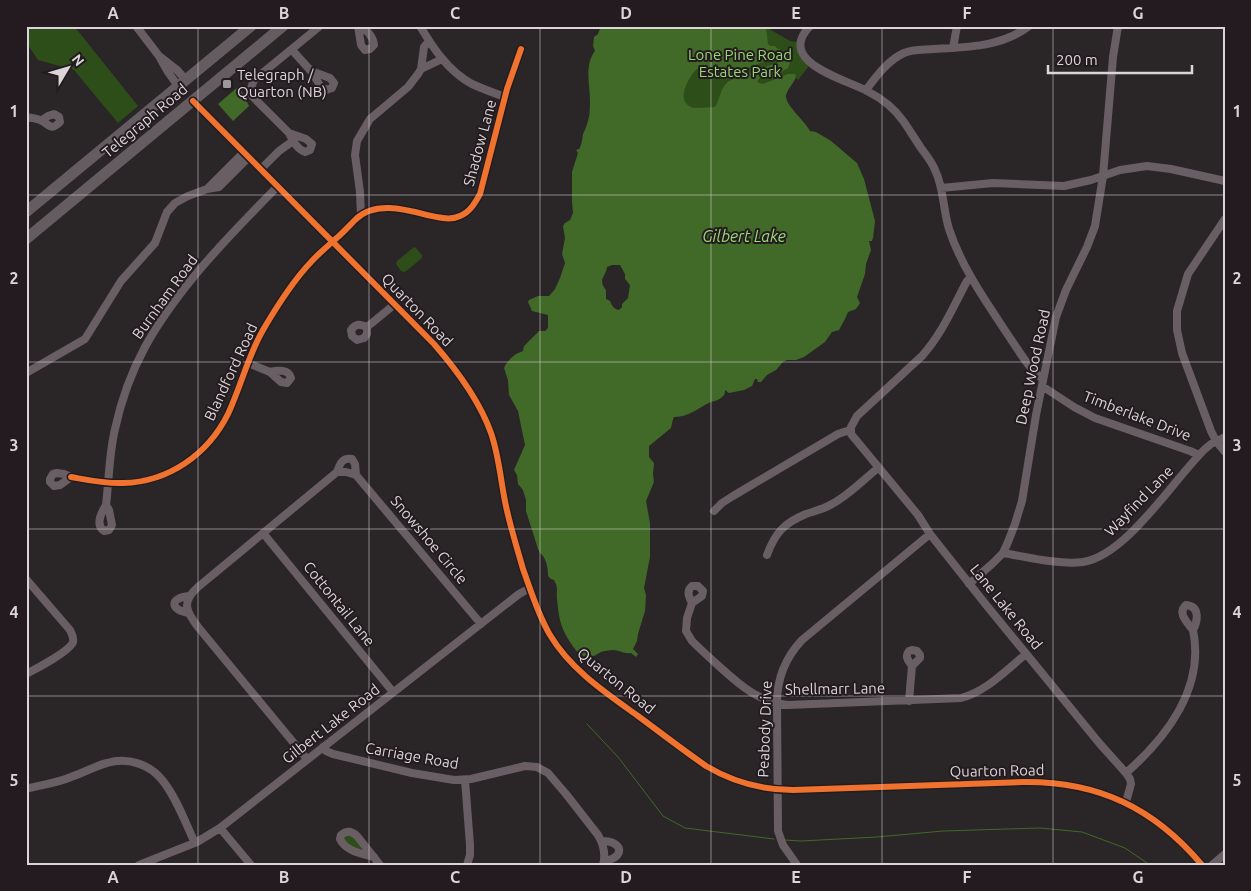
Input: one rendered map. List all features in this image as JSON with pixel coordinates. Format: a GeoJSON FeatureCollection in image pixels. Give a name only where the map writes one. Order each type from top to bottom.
{"type":"FeatureCollection","features":[{"type":"Feature","properties":{"kind":"highway","name":"Telegraph Road"},"geometry":{"type":"LineString","coordinates":[[26,212],[251,26]]}},
{"type":"Feature","properties":{"kind":"highway","name":"Telegraph Road"},"geometry":{"type":"LineString","coordinates":[[26,239],[193,101],[273,31],[283,26]]}},
{"type":"Feature","properties":{"kind":"highway"},"geometry":{"type":"LineString","coordinates":[[182,83],[186,98],[193,101]]}},
{"type":"Feature","properties":{"kind":"street"},"geometry":{"type":"LineString","coordinates":[[136,26],[159,56],[177,70],[182,83]]}},
{"type":"Feature","properties":{"kind":"street"},"geometry":{"type":"LineString","coordinates":[[420,26],[442,59],[457,74],[469,82],[505,97]]}},
{"type":"Feature","properties":{"kind":"street","name":"Timberlake Drive"},"geometry":{"type":"LineString","coordinates":[[810,26],[802,36],[800,43],[801,52],[806,60],[816,67],[866,90],[886,104],[901,119],[932,164],[938,176],[950,230],[971,276],[995,316],[1043,382],[1074,408],[1095,418],[1199,455]]}},
{"type":"Feature","properties":{"kind":"street"},"geometry":{"type":"LineString","coordinates":[[953,48],[957,26]]}},
{"type":"Feature","properties":{"kind":"street"},"geometry":{"type":"LineString","coordinates":[[866,90],[886,67],[905,53],[988,44],[1007,38],[1029,26]]}},
{"type":"Feature","properties":{"kind":"street","name":"Deep Wood Road"},"geometry":{"type":"LineString","coordinates":[[969,584],[1003,553],[1012,533],[1022,501],[1053,328],[1060,305],[1094,232],[1103,176],[1113,57],[1118,26]]}},
{"type":"Feature","properties":{"kind":"street"},"geometry":{"type":"LineString","coordinates":[[261,168],[291,137],[255,99],[250,92],[250,88],[254,80],[292,50],[315,28]]}},
{"type":"Feature","properties":{"kind":"street"},"geometry":{"type":"LineString","coordinates":[[360,215],[360,192],[355,154],[357,141],[370,119],[408,87],[420,70],[424,47],[429,41]]}},
{"type":"Feature","properties":{"kind":"street","name":"Shadow Lane"},"geometry":{"type":"LineString","coordinates":[[333,242],[360,215],[375,209],[394,208],[451,218],[460,216],[468,211],[480,194],[505,97],[521,49]]}},
{"type":"Feature","properties":{"kind":"street"},"geometry":{"type":"LineString","coordinates":[[292,50],[311,71]]}},
{"type":"Feature","properties":{"kind":"street"},"geometry":{"type":"LineString","coordinates":[[420,70],[442,59]]}},
{"type":"Feature","properties":{"kind":"street","name":"Quarton Road"},"geometry":{"type":"LineString","coordinates":[[193,101],[440,352],[470,393],[485,418],[491,434],[511,527],[541,617],[553,641],[568,660],[587,678],[697,760],[714,771],[751,785],[777,789],[811,790],[1040,782],[1080,787],[1106,794],[1126,802],[1143,812],[1165,827],[1186,846],[1202,865]]}},
{"type":"Feature","properties":{"kind":"street"},"geometry":{"type":"LineString","coordinates":[[26,117],[42,120]]}},
{"type":"Feature","properties":{"kind":"street"},"geometry":{"type":"LineString","coordinates":[[26,373],[85,339],[121,281],[155,243],[164,219],[171,207],[180,200],[207,189],[246,154]]}},
{"type":"Feature","properties":{"kind":"street"},"geometry":{"type":"LineString","coordinates":[[941,188],[993,183],[1064,186],[1120,170],[1153,166],[1225,181]]}},
{"type":"Feature","properties":{"kind":"street","name":"Burnham Road"},"geometry":{"type":"LineString","coordinates":[[106,505],[117,421],[130,381],[145,348],[168,312],[205,264],[231,234],[278,186]]}},
{"type":"Feature","properties":{"kind":"street"},"geometry":{"type":"LineString","coordinates":[[1225,219],[1188,274],[1177,311],[1177,330],[1181,351],[1216,441],[1225,452]]}},
{"type":"Feature","properties":{"kind":"street","name":"Blandford Road"},"geometry":{"type":"LineString","coordinates":[[71,477],[108,483],[133,483],[152,479],[175,470],[200,452],[223,423],[257,340],[282,299],[312,261],[333,242]]}},
{"type":"Feature","properties":{"kind":"street"},"geometry":{"type":"LineString","coordinates":[[714,512],[722,503],[764,477],[838,434],[850,430],[857,416],[930,347],[944,326],[971,276]]}},
{"type":"Feature","properties":{"kind":"street"},"geometry":{"type":"LineString","coordinates":[[367,327],[394,304]]}},
{"type":"Feature","properties":{"kind":"street"},"geometry":{"type":"LineString","coordinates":[[248,363],[270,372]]}},
{"type":"Feature","properties":{"kind":"street","name":"Lane Lake Road"},"geometry":{"type":"LineString","coordinates":[[850,430],[851,434],[878,468],[918,515],[930,534],[969,584],[1126,773]]}},
{"type":"Feature","properties":{"kind":"street","name":"Wayfind Lane"},"geometry":{"type":"LineString","coordinates":[[1003,553],[1066,562],[1084,562],[1102,555],[1115,547],[1142,521],[1199,455],[1211,444],[1225,437]]}},
{"type":"Feature","properties":{"kind":"street","name":"Snowshoe Circle"},"geometry":{"type":"LineString","coordinates":[[307,759],[198,627],[189,613],[180,612],[175,606],[179,598],[189,596],[337,472],[344,459],[352,459],[355,464],[356,475],[481,624]]}},
{"type":"Feature","properties":{"kind":"street"},"geometry":{"type":"LineString","coordinates":[[767,555],[775,536],[788,523],[833,504],[878,468]]}},
{"type":"Feature","properties":{"kind":"street"},"geometry":{"type":"LineString","coordinates":[[337,472],[356,475]]}},
{"type":"Feature","properties":{"kind":"street","name":"Cottontail Lane"},"geometry":{"type":"LineString","coordinates":[[263,533],[393,692]]}},
{"type":"Feature","properties":{"kind":"street","name":"Peabody Drive"},"geometry":{"type":"LineString","coordinates":[[797,865],[786,851],[778,831],[777,703],[783,669],[790,655],[802,640],[930,534]]}},
{"type":"Feature","properties":{"kind":"street"},"geometry":{"type":"LineString","coordinates":[[26,579],[70,630],[73,638],[70,647],[26,674]]}},
{"type":"Feature","properties":{"kind":"street","name":"Gilbert Lake Road"},"geometry":{"type":"LineString","coordinates":[[139,865],[195,843],[220,828],[519,594],[530,588]]}},
{"type":"Feature","properties":{"kind":"street"},"geometry":{"type":"LineString","coordinates":[[189,596],[187,604],[189,613]]}},
{"type":"Feature","properties":{"kind":"street","name":"Shellmarr Lane"},"geometry":{"type":"LineString","coordinates":[[692,603],[686,624],[686,632],[692,641],[746,690],[761,698],[777,703],[955,699],[972,695],[987,686],[1026,654]]}},
{"type":"Feature","properties":{"kind":"street"},"geometry":{"type":"LineString","coordinates":[[1126,802],[1131,784],[1126,773],[1141,760],[1173,721],[1190,686],[1194,665],[1195,640],[1193,630]]}},
{"type":"Feature","properties":{"kind":"street"},"geometry":{"type":"LineString","coordinates":[[909,701],[912,666]]}},
{"type":"Feature","properties":{"kind":"street","name":"Carriage Road"},"geometry":{"type":"LineString","coordinates":[[323,747],[326,751],[333,754],[405,772],[443,779],[465,780],[525,766],[534,766],[551,776],[596,831],[602,841],[604,863]]}},
{"type":"Feature","properties":{"kind":"street"},"geometry":{"type":"LineString","coordinates":[[26,789],[64,780],[106,763],[121,760],[136,762],[151,770],[164,782],[174,798],[195,843]]}},
{"type":"Feature","properties":{"kind":"street"},"geometry":{"type":"LineString","coordinates":[[465,780],[470,845],[467,865]]}},
{"type":"Feature","properties":{"kind":"street"},"geometry":{"type":"LineString","coordinates":[[220,828],[252,865]]}},
{"type":"Feature","properties":{"kind":"street"},"geometry":{"type":"LineString","coordinates":[[602,841],[614,843],[619,848],[618,854],[612,860],[604,863]]}},
{"type":"Feature","properties":{"kind":"street"},"geometry":{"type":"LineString","coordinates":[[1212,865],[1225,854]]}},
{"type":"Feature","properties":{"kind":"street"},"geometry":{"type":"LineString","coordinates":[[374,857],[380,865]]}},
{"type":"Feature","properties":{"kind":"green space"},"geometry":{"type":"Polygon","coordinates":[[[26,26],[74,26],[138,106],[118,123],[74,70],[38,60],[26,42],[26,26]]]}},
{"type":"Feature","properties":{"kind":"green space","name":"Lone Pine Road Estates Park"},"geometry":{"type":"Polygon","coordinates":[[[729,26],[766,27],[790,41],[798,42],[800,56],[809,66],[798,80],[796,77],[687,126],[675,72],[729,26]]]}},
{"type":"Feature","properties":{"kind":"green space"},"geometry":{"type":"Polygon","coordinates":[[[414,247],[422,255],[422,258],[405,272],[401,271],[396,264],[397,261],[414,247]]]}},
{"type":"Feature","properties":{"kind":"green space"},"geometry":{"type":"Polygon","coordinates":[[[351,834],[367,851],[346,845],[343,836],[351,834]]]}},
{"type":"Feature","properties":{"kind":"water","name":"Gilbert Lake"},"geometry":{"type":"Polygon","coordinates":[[[601,26],[767,26],[768,44],[780,49],[781,51],[778,55],[729,75],[697,69],[690,77],[685,88],[684,99],[686,104],[693,108],[715,107],[723,87],[729,81],[781,61],[789,61],[788,68],[774,76],[760,78],[757,81],[763,84],[788,74],[795,74],[796,77],[786,95],[788,103],[810,131],[816,132],[831,141],[857,163],[864,179],[875,221],[873,238],[872,241],[869,241],[871,250],[857,297],[860,303],[856,309],[848,312],[839,330],[832,332],[825,342],[804,357],[783,362],[761,382],[755,379],[752,386],[744,390],[729,393],[725,390],[724,395],[718,400],[706,404],[689,414],[674,417],[671,428],[649,446],[649,457],[654,463],[654,482],[646,501],[650,523],[650,557],[644,588],[646,595],[645,611],[633,649],[638,654],[636,657],[631,653],[613,650],[601,652],[591,657],[584,656],[575,649],[564,631],[558,611],[556,586],[554,580],[548,576],[545,561],[539,552],[526,511],[526,500],[523,490],[518,484],[517,475],[514,470],[525,445],[518,411],[509,395],[508,380],[504,368],[511,358],[523,351],[524,346],[539,331],[545,331],[548,328],[548,315],[532,311],[528,302],[538,296],[549,296],[555,289],[565,263],[562,254],[565,238],[563,226],[570,220],[573,213],[572,172],[578,153],[576,150],[581,145],[589,118],[588,75],[590,62],[595,51],[593,46],[594,37],[598,34],[601,26]],[[620,265],[607,267],[602,281],[606,290],[606,299],[610,301],[614,308],[619,310],[628,298],[630,285],[625,279],[625,274],[620,265]]]}},
{"type":"Feature","properties":{"kind":"water"},"geometry":{"type":"Polygon","coordinates":[[[239,86],[249,106],[233,121],[218,104],[239,86]]]}},
{"type":"Feature","properties":{"kind":"waterway"},"geometry":{"type":"LineString","coordinates":[[587,724],[618,757],[663,816],[685,828],[774,839]]}},
{"type":"Feature","properties":{"kind":"waterway"},"geometry":{"type":"LineString","coordinates":[[785,840],[801,841],[943,831],[1040,828],[1082,832],[1125,848],[1150,865]]}},
{"type":"Feature","properties":{"kind":"cycle path"},"geometry":{"type":"LineString","coordinates":[[71,477],[110,483],[140,481],[171,471],[198,453],[210,442],[228,414],[258,340],[285,294],[314,259],[363,214],[371,210],[389,208],[439,218],[452,218],[469,210],[480,194],[507,89],[521,49]]}},
{"type":"Feature","properties":{"kind":"cycle path"},"geometry":{"type":"LineString","coordinates":[[193,101],[434,344],[466,386],[480,409],[491,433],[512,532],[535,603],[558,648],[590,680],[706,766],[737,781],[781,790],[1023,782],[1050,783],[1076,787],[1100,793],[1144,813],[1184,845],[1202,865]]}},
{"type":"Feature","properties":{"kind":"place","name":"Telegraph / Quarton (NB)"},"geometry":{"type":"Point","coordinates":[227,84]}}]}
